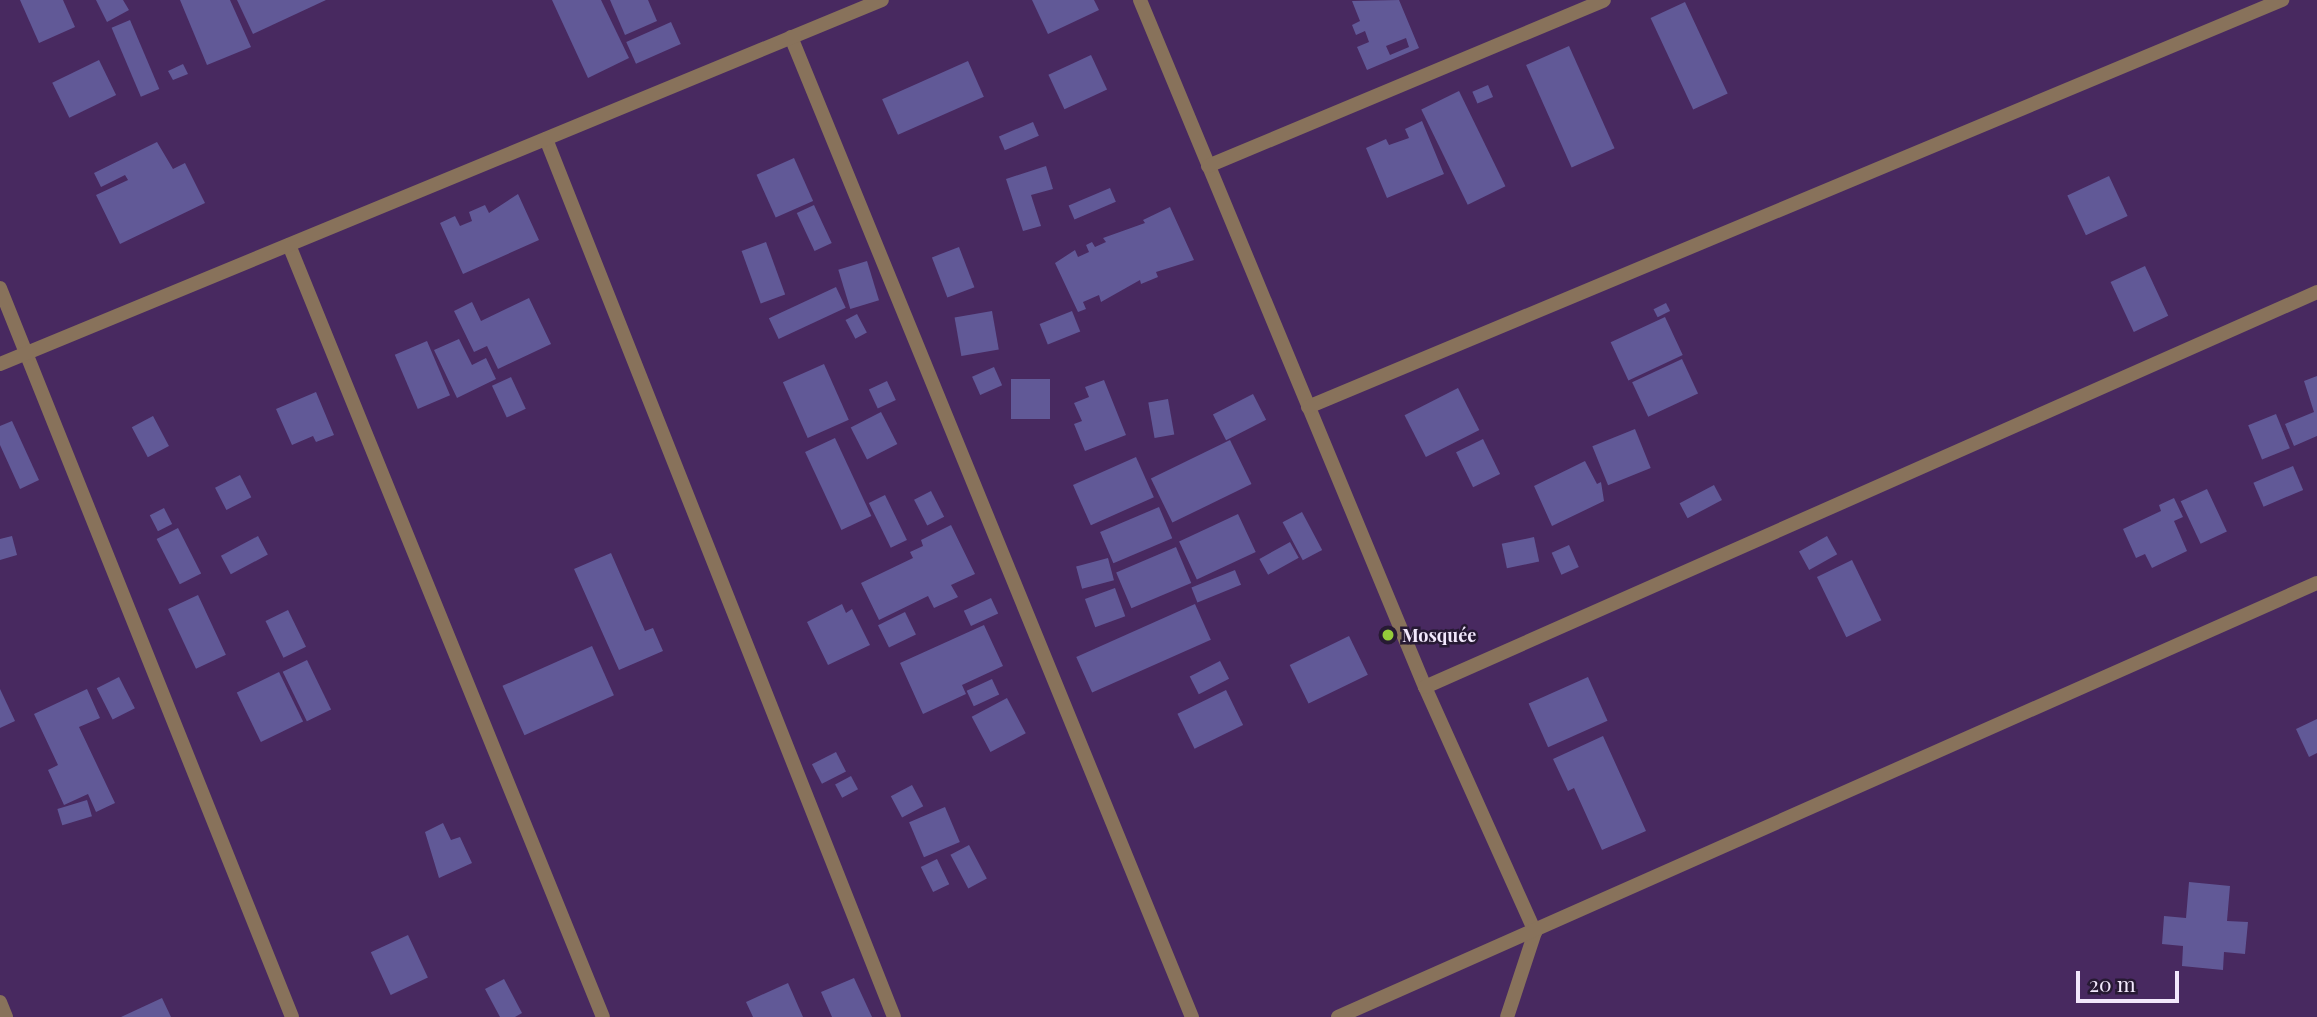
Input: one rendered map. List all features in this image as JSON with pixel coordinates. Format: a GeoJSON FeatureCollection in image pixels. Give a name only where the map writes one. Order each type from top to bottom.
{"type":"FeatureCollection","features":[{"type":"Feature","properties":{"kind":"street"},"geometry":{"type":"LineString","coordinates":[[0,364],[882,0]]}},
{"type":"Feature","properties":{"kind":"street"},"geometry":{"type":"LineString","coordinates":[[1140,0],[1425,687],[1535,932],[1507,1017]]}},
{"type":"Feature","properties":{"kind":"street"},"geometry":{"type":"LineString","coordinates":[[1208,166],[1604,0]]}},
{"type":"Feature","properties":{"kind":"street"},"geometry":{"type":"LineString","coordinates":[[1308,407],[2282,0]]}},
{"type":"Feature","properties":{"kind":"street"},"geometry":{"type":"LineString","coordinates":[[792,37],[1192,1017]]}},
{"type":"Feature","properties":{"kind":"street"},"geometry":{"type":"LineString","coordinates":[[547,139],[894,1017]]}},
{"type":"Feature","properties":{"kind":"street"},"geometry":{"type":"LineString","coordinates":[[289,245],[603,1017]]}},
{"type":"Feature","properties":{"kind":"street"},"geometry":{"type":"LineString","coordinates":[[0,288],[292,1017]]}},
{"type":"Feature","properties":{"kind":"street"},"geometry":{"type":"LineString","coordinates":[[1425,687],[2317,292]]}},
{"type":"Feature","properties":{"kind":"street"},"geometry":{"type":"LineString","coordinates":[[1338,1017],[1535,932],[2317,583]]}},
{"type":"Feature","properties":{"kind":"street"},"geometry":{"type":"LineString","coordinates":[[0,1002],[6,1017]]}},
{"type":"Feature","properties":{"kind":"building"},"geometry":{"type":"Polygon","coordinates":[[[20,0],[63,0],[75,27],[39,43],[20,0]]]}},
{"type":"Feature","properties":{"kind":"building"},"geometry":{"type":"Polygon","coordinates":[[[96,0],[123,0],[129,10],[107,22],[96,0]]]}},
{"type":"Feature","properties":{"kind":"building"},"geometry":{"type":"Polygon","coordinates":[[[180,0],[230,0],[251,47],[207,65],[180,0]]]}},
{"type":"Feature","properties":{"kind":"building"},"geometry":{"type":"Polygon","coordinates":[[[237,0],[326,0],[253,34],[237,0]]]}},
{"type":"Feature","properties":{"kind":"building"},"geometry":{"type":"Polygon","coordinates":[[[552,0],[601,0],[629,58],[588,78],[552,0]]]}},
{"type":"Feature","properties":{"kind":"building"},"geometry":{"type":"Polygon","coordinates":[[[610,0],[648,0],[657,21],[625,35],[610,0]]]}},
{"type":"Feature","properties":{"kind":"building"},"geometry":{"type":"Polygon","coordinates":[[[1032,0],[1094,0],[1099,10],[1048,34],[1032,0]]]}},
{"type":"Feature","properties":{"kind":"building"},"geometry":{"type":"Polygon","coordinates":[[[1399,0],[1419,48],[1367,70],[1357,47],[1369,42],[1365,31],[1356,35],[1352,25],[1360,21],[1352,1],[1399,0]],[[1406,38],[1386,46],[1390,55],[1409,47],[1406,38]]]}},
{"type":"Feature","properties":{"kind":"building"},"geometry":{"type":"Polygon","coordinates":[[[1685,2],[1728,94],[1693,110],[1651,18],[1685,2]]]}},
{"type":"Feature","properties":{"kind":"building"},"geometry":{"type":"Polygon","coordinates":[[[130,20],[159,89],[141,97],[112,28],[130,20]]]}},
{"type":"Feature","properties":{"kind":"building"},"geometry":{"type":"Polygon","coordinates":[[[671,22],[681,44],[636,64],[626,42],[671,22]]]}},
{"type":"Feature","properties":{"kind":"building"},"geometry":{"type":"Polygon","coordinates":[[[1569,46],[1615,148],[1572,167],[1526,65],[1569,46]]]}},
{"type":"Feature","properties":{"kind":"building"},"geometry":{"type":"Polygon","coordinates":[[[1091,55],[1107,89],[1064,109],[1048,75],[1091,55]]]}},
{"type":"Feature","properties":{"kind":"building"},"geometry":{"type":"Polygon","coordinates":[[[99,60],[116,95],[69,118],[52,83],[99,60]]]}},
{"type":"Feature","properties":{"kind":"building"},"geometry":{"type":"Polygon","coordinates":[[[968,61],[984,97],[898,135],[882,99],[968,61]]]}},
{"type":"Feature","properties":{"kind":"building"},"geometry":{"type":"Polygon","coordinates":[[[183,64],[188,74],[173,80],[168,71],[183,64]]]}},
{"type":"Feature","properties":{"kind":"building"},"geometry":{"type":"Polygon","coordinates":[[[1488,85],[1493,97],[1477,104],[1472,92],[1488,85]]]}},
{"type":"Feature","properties":{"kind":"building"},"geometry":{"type":"Polygon","coordinates":[[[1459,91],[1505,186],[1468,205],[1421,109],[1459,91]]]}},
{"type":"Feature","properties":{"kind":"building"},"geometry":{"type":"Polygon","coordinates":[[[1422,121],[1444,174],[1387,198],[1366,148],[1386,139],[1389,145],[1409,138],[1405,129],[1422,121]]]}},
{"type":"Feature","properties":{"kind":"building"},"geometry":{"type":"Polygon","coordinates":[[[1033,122],[1039,136],[1005,150],[999,136],[1033,122]]]}},
{"type":"Feature","properties":{"kind":"building"},"geometry":{"type":"Polygon","coordinates":[[[157,142],[173,169],[185,163],[205,203],[120,244],[96,195],[128,180],[125,175],[101,187],[94,173],[157,142]]]}},
{"type":"Feature","properties":{"kind":"building"},"geometry":{"type":"Polygon","coordinates":[[[794,158],[813,201],[776,218],[757,175],[794,158]]]}},
{"type":"Feature","properties":{"kind":"building"},"geometry":{"type":"Polygon","coordinates":[[[1046,166],[1053,189],[1031,195],[1041,226],[1023,231],[1006,179],[1046,166]]]}},
{"type":"Feature","properties":{"kind":"building"},"geometry":{"type":"Polygon","coordinates":[[[2109,176],[2128,216],[2086,235],[2067,195],[2109,176]]]}},
{"type":"Feature","properties":{"kind":"building"},"geometry":{"type":"Polygon","coordinates":[[[1110,188],[1116,202],[1074,219],[1069,206],[1110,188]]]}},
{"type":"Feature","properties":{"kind":"building"},"geometry":{"type":"Polygon","coordinates":[[[518,194],[539,240],[463,274],[440,223],[455,216],[460,226],[472,221],[469,212],[485,205],[489,213],[518,194]]]}},
{"type":"Feature","properties":{"kind":"building"},"geometry":{"type":"Polygon","coordinates":[[[814,205],[832,243],[815,251],[797,213],[814,205]]]}},
{"type":"Feature","properties":{"kind":"building"},"geometry":{"type":"Polygon","coordinates":[[[1170,207],[1194,260],[1156,272],[1158,277],[1141,284],[1140,280],[1101,302],[1099,295],[1083,302],[1086,309],[1078,312],[1055,263],[1075,250],[1078,257],[1089,252],[1086,245],[1092,242],[1095,247],[1106,242],[1103,238],[1145,223],[1143,220],[1170,207]]]}},
{"type":"Feature","properties":{"kind":"building"},"geometry":{"type":"Polygon","coordinates":[[[766,242],[785,295],[761,304],[742,251],[766,242]]]}},
{"type":"Feature","properties":{"kind":"building"},"geometry":{"type":"Polygon","coordinates":[[[959,247],[974,287],[947,298],[932,257],[959,247]]]}},
{"type":"Feature","properties":{"kind":"building"},"geometry":{"type":"Polygon","coordinates":[[[867,261],[879,300],[850,309],[838,270],[867,261]]]}},
{"type":"Feature","properties":{"kind":"building"},"geometry":{"type":"Polygon","coordinates":[[[2145,266],[2168,316],[2134,332],[2111,282],[2145,266]]]}},
{"type":"Feature","properties":{"kind":"building"},"geometry":{"type":"Polygon","coordinates":[[[836,287],[846,308],[779,339],[769,318],[836,287]]]}},
{"type":"Feature","properties":{"kind":"building"},"geometry":{"type":"Polygon","coordinates":[[[529,298],[551,344],[498,369],[487,346],[474,352],[454,311],[472,302],[481,321],[529,298]]]}},
{"type":"Feature","properties":{"kind":"building"},"geometry":{"type":"Polygon","coordinates":[[[1666,303],[1670,311],[1658,317],[1654,309],[1666,303]]]}},
{"type":"Feature","properties":{"kind":"building"},"geometry":{"type":"Polygon","coordinates":[[[992,311],[999,349],[961,356],[955,318],[992,311]]]}},
{"type":"Feature","properties":{"kind":"building"},"geometry":{"type":"Polygon","coordinates":[[[1072,311],[1080,331],[1048,345],[1040,324],[1072,311]]]}},
{"type":"Feature","properties":{"kind":"building"},"geometry":{"type":"Polygon","coordinates":[[[857,314],[867,333],[855,339],[846,320],[857,314]]]}},
{"type":"Feature","properties":{"kind":"building"},"geometry":{"type":"Polygon","coordinates":[[[1665,317],[1683,355],[1628,380],[1611,342],[1665,317]]]}},
{"type":"Feature","properties":{"kind":"building"},"geometry":{"type":"Polygon","coordinates":[[[459,339],[472,365],[486,358],[496,379],[457,398],[434,350],[459,339]]]}},
{"type":"Feature","properties":{"kind":"building"},"geometry":{"type":"Polygon","coordinates":[[[427,341],[450,395],[418,409],[395,355],[427,341]]]}},
{"type":"Feature","properties":{"kind":"building"},"geometry":{"type":"Polygon","coordinates":[[[1682,359],[1698,393],[1648,417],[1632,382],[1682,359]]]}},
{"type":"Feature","properties":{"kind":"building"},"geometry":{"type":"Polygon","coordinates":[[[824,364],[849,420],[808,438],[783,382],[824,364]]]}},
{"type":"Feature","properties":{"kind":"building"},"geometry":{"type":"Polygon","coordinates":[[[994,367],[1002,385],[980,395],[972,377],[994,367]]]}},
{"type":"Feature","properties":{"kind":"building"},"geometry":{"type":"Polygon","coordinates":[[[2317,376],[2317,436],[2294,446],[2285,424],[2314,412],[2304,381],[2317,376]]]}},
{"type":"Feature","properties":{"kind":"building"},"geometry":{"type":"Polygon","coordinates":[[[511,377],[526,409],[507,418],[492,386],[511,377]]]}},
{"type":"Feature","properties":{"kind":"building"},"geometry":{"type":"Polygon","coordinates":[[[1011,379],[1050,379],[1050,419],[1011,419],[1011,379]]]}},
{"type":"Feature","properties":{"kind":"building"},"geometry":{"type":"Polygon","coordinates":[[[1104,380],[1126,435],[1085,451],[1074,424],[1082,421],[1074,403],[1089,397],[1085,387],[1104,380]]]}},
{"type":"Feature","properties":{"kind":"building"},"geometry":{"type":"Polygon","coordinates":[[[887,381],[896,400],[878,408],[869,389],[887,381]]]}},
{"type":"Feature","properties":{"kind":"building"},"geometry":{"type":"Polygon","coordinates":[[[1458,388],[1479,430],[1426,457],[1405,415],[1458,388]]]}},
{"type":"Feature","properties":{"kind":"building"},"geometry":{"type":"Polygon","coordinates":[[[316,392],[334,435],[316,442],[313,436],[292,445],[276,409],[316,392]]]}},
{"type":"Feature","properties":{"kind":"building"},"geometry":{"type":"Polygon","coordinates":[[[1253,394],[1266,420],[1226,440],[1213,414],[1253,394]]]}},
{"type":"Feature","properties":{"kind":"building"},"geometry":{"type":"Polygon","coordinates":[[[1168,399],[1174,434],[1155,438],[1148,402],[1168,399]]]}},
{"type":"Feature","properties":{"kind":"building"},"geometry":{"type":"Polygon","coordinates":[[[881,412],[897,444],[867,460],[851,427],[881,412]]]}},
{"type":"Feature","properties":{"kind":"building"},"geometry":{"type":"Polygon","coordinates":[[[2276,414],[2290,448],[2262,460],[2248,425],[2276,414]]]}},
{"type":"Feature","properties":{"kind":"building"},"geometry":{"type":"Polygon","coordinates":[[[153,416],[169,446],[148,457],[132,427],[153,416]]]}},
{"type":"Feature","properties":{"kind":"building"},"geometry":{"type":"Polygon","coordinates":[[[12,421],[39,480],[20,489],[0,445],[0,426],[12,421]]]}},
{"type":"Feature","properties":{"kind":"building"},"geometry":{"type":"Polygon","coordinates":[[[1635,429],[1651,468],[1608,485],[1592,446],[1635,429]]]}},
{"type":"Feature","properties":{"kind":"building"},"geometry":{"type":"Polygon","coordinates":[[[835,438],[871,516],[841,530],[805,452],[835,438]]]}},
{"type":"Feature","properties":{"kind":"building"},"geometry":{"type":"Polygon","coordinates":[[[1483,439],[1500,474],[1473,487],[1456,452],[1483,439]]]}},
{"type":"Feature","properties":{"kind":"building"},"geometry":{"type":"Polygon","coordinates":[[[1230,440],[1251,484],[1172,523],[1151,479],[1230,440]]]}},
{"type":"Feature","properties":{"kind":"building"},"geometry":{"type":"Polygon","coordinates":[[[1136,457],[1154,497],[1091,525],[1073,485],[1136,457]]]}},
{"type":"Feature","properties":{"kind":"building"},"geometry":{"type":"Polygon","coordinates":[[[1585,461],[1597,484],[1601,482],[1604,501],[1552,526],[1534,486],[1585,461]]]}},
{"type":"Feature","properties":{"kind":"building"},"geometry":{"type":"Polygon","coordinates":[[[2293,466],[2303,490],[2264,507],[2253,483],[2293,466]]]}},
{"type":"Feature","properties":{"kind":"building"},"geometry":{"type":"Polygon","coordinates":[[[240,475],[251,497],[226,510],[215,488],[240,475]]]}},
{"type":"Feature","properties":{"kind":"building"},"geometry":{"type":"Polygon","coordinates":[[[1714,485],[1722,500],[1688,518],[1680,503],[1714,485]]]}},
{"type":"Feature","properties":{"kind":"building"},"geometry":{"type":"Polygon","coordinates":[[[2207,489],[2227,532],[2201,544],[2181,501],[2207,489]]]}},
{"type":"Feature","properties":{"kind":"building"},"geometry":{"type":"Polygon","coordinates":[[[931,491],[944,517],[927,525],[914,500],[931,491]]]}},
{"type":"Feature","properties":{"kind":"building"},"geometry":{"type":"Polygon","coordinates":[[[885,495],[907,540],[891,548],[869,503],[885,495]]]}},
{"type":"Feature","properties":{"kind":"building"},"geometry":{"type":"Polygon","coordinates":[[[2174,498],[2183,517],[2174,521],[2187,551],[2152,568],[2145,554],[2136,558],[2123,529],[2161,511],[2159,505],[2174,498]]]}},
{"type":"Feature","properties":{"kind":"building"},"geometry":{"type":"Polygon","coordinates":[[[1159,507],[1172,538],[1113,563],[1100,532],[1159,507]]]}},
{"type":"Feature","properties":{"kind":"building"},"geometry":{"type":"Polygon","coordinates":[[[164,508],[172,524],[158,531],[150,515],[164,508]]]}},
{"type":"Feature","properties":{"kind":"building"},"geometry":{"type":"Polygon","coordinates":[[[1302,512],[1322,550],[1303,560],[1283,522],[1302,512]]]}},
{"type":"Feature","properties":{"kind":"building"},"geometry":{"type":"Polygon","coordinates":[[[1238,514],[1256,552],[1197,580],[1179,541],[1238,514]]]}},
{"type":"Feature","properties":{"kind":"building"},"geometry":{"type":"Polygon","coordinates":[[[951,525],[975,574],[951,585],[958,597],[934,608],[928,596],[879,620],[861,583],[913,558],[910,552],[923,546],[921,540],[951,525]]]}},
{"type":"Feature","properties":{"kind":"building"},"geometry":{"type":"Polygon","coordinates":[[[178,528],[201,573],[180,584],[157,539],[178,528]]]}},
{"type":"Feature","properties":{"kind":"building"},"geometry":{"type":"Polygon","coordinates":[[[12,536],[17,555],[0,560],[0,539],[12,536]]]}},
{"type":"Feature","properties":{"kind":"building"},"geometry":{"type":"Polygon","coordinates":[[[258,536],[268,555],[231,574],[221,556],[258,536]]]}},
{"type":"Feature","properties":{"kind":"building"},"geometry":{"type":"Polygon","coordinates":[[[1827,536],[1837,554],[1809,570],[1799,552],[1827,536]]]}},
{"type":"Feature","properties":{"kind":"building"},"geometry":{"type":"Polygon","coordinates":[[[1534,537],[1539,561],[1507,568],[1502,544],[1534,537]]]}},
{"type":"Feature","properties":{"kind":"building"},"geometry":{"type":"Polygon","coordinates":[[[1290,542],[1299,558],[1268,575],[1259,559],[1290,542]]]}},
{"type":"Feature","properties":{"kind":"building"},"geometry":{"type":"Polygon","coordinates":[[[1569,545],[1579,567],[1561,575],[1552,553],[1569,545]]]}},
{"type":"Feature","properties":{"kind":"building"},"geometry":{"type":"Polygon","coordinates":[[[1176,547],[1191,583],[1131,608],[1116,572],[1176,547]]]}},
{"type":"Feature","properties":{"kind":"building"},"geometry":{"type":"Polygon","coordinates":[[[611,553],[645,631],[653,628],[663,651],[619,670],[574,569],[611,553]]]}},
{"type":"Feature","properties":{"kind":"building"},"geometry":{"type":"Polygon","coordinates":[[[1108,558],[1114,580],[1082,589],[1076,567],[1108,558]]]}},
{"type":"Feature","properties":{"kind":"building"},"geometry":{"type":"Polygon","coordinates":[[[1852,560],[1881,620],[1846,637],[1817,577],[1852,560]]]}},
{"type":"Feature","properties":{"kind":"building"},"geometry":{"type":"Polygon","coordinates":[[[1235,570],[1241,585],[1197,602],[1191,588],[1235,570]]]}},
{"type":"Feature","properties":{"kind":"building"},"geometry":{"type":"Polygon","coordinates":[[[1115,588],[1125,616],[1095,627],[1085,599],[1115,588]]]}},
{"type":"Feature","properties":{"kind":"building"},"geometry":{"type":"Polygon","coordinates":[[[198,595],[226,655],[196,669],[168,609],[198,595]]]}},
{"type":"Feature","properties":{"kind":"building"},"geometry":{"type":"Polygon","coordinates":[[[991,598],[998,613],[971,626],[964,611],[991,598]]]}},
{"type":"Feature","properties":{"kind":"building"},"geometry":{"type":"Polygon","coordinates":[[[842,604],[846,613],[852,609],[870,645],[828,665],[807,622],[842,604]]]}},
{"type":"Feature","properties":{"kind":"building"},"geometry":{"type":"Polygon","coordinates":[[[1195,604],[1211,640],[1092,693],[1076,657],[1195,604]]]}},
{"type":"Feature","properties":{"kind":"building"},"geometry":{"type":"Polygon","coordinates":[[[288,610],[306,647],[284,658],[266,621],[288,610]]]}},
{"type":"Feature","properties":{"kind":"building"},"geometry":{"type":"Polygon","coordinates":[[[905,612],[916,634],[889,648],[878,625],[905,612]]]}},
{"type":"Feature","properties":{"kind":"building"},"geometry":{"type":"Polygon","coordinates":[[[984,625],[1003,666],[962,685],[966,694],[923,714],[900,663],[984,625]]]}},
{"type":"Feature","properties":{"kind":"building"},"geometry":{"type":"Polygon","coordinates":[[[1349,636],[1368,675],[1309,704],[1290,665],[1349,636]]]}},
{"type":"Feature","properties":{"kind":"building"},"geometry":{"type":"Polygon","coordinates":[[[592,646],[614,695],[524,735],[502,686],[592,646]]]}},
{"type":"Feature","properties":{"kind":"building"},"geometry":{"type":"Polygon","coordinates":[[[307,660],[331,709],[307,721],[283,672],[307,660]]]}},
{"type":"Feature","properties":{"kind":"building"},"geometry":{"type":"Polygon","coordinates":[[[1220,661],[1229,679],[1199,694],[1190,676],[1220,661]]]}},
{"type":"Feature","properties":{"kind":"building"},"geometry":{"type":"Polygon","coordinates":[[[279,672],[303,721],[261,742],[237,693],[279,672]]]}},
{"type":"Feature","properties":{"kind":"building"},"geometry":{"type":"Polygon","coordinates":[[[119,677],[135,708],[113,720],[97,688],[119,677]]]}},
{"type":"Feature","properties":{"kind":"building"},"geometry":{"type":"Polygon","coordinates":[[[1588,677],[1608,721],[1548,747],[1529,703],[1588,677]]]}},
{"type":"Feature","properties":{"kind":"building"},"geometry":{"type":"Polygon","coordinates":[[[992,679],[999,694],[974,706],[967,691],[992,679]]]}},
{"type":"Feature","properties":{"kind":"building"},"geometry":{"type":"Polygon","coordinates":[[[0,689],[15,721],[0,728],[0,689]]]}},
{"type":"Feature","properties":{"kind":"building"},"geometry":{"type":"Polygon","coordinates":[[[87,689],[100,718],[79,727],[115,803],[96,812],[88,794],[64,805],[48,770],[58,765],[34,714],[87,689]]]}},
{"type":"Feature","properties":{"kind":"building"},"geometry":{"type":"Polygon","coordinates":[[[1226,690],[1243,725],[1195,749],[1177,714],[1226,690]]]}},
{"type":"Feature","properties":{"kind":"building"},"geometry":{"type":"Polygon","coordinates":[[[1007,698],[1026,733],[990,752],[972,717],[1007,698]]]}},
{"type":"Feature","properties":{"kind":"building"},"geometry":{"type":"Polygon","coordinates":[[[2317,719],[2317,753],[2309,757],[2296,729],[2317,719]]]}},
{"type":"Feature","properties":{"kind":"building"},"geometry":{"type":"Polygon","coordinates":[[[1603,736],[1646,831],[1602,850],[1574,788],[1568,791],[1553,759],[1603,736]]]}},
{"type":"Feature","properties":{"kind":"building"},"geometry":{"type":"Polygon","coordinates":[[[836,752],[846,772],[822,784],[812,764],[836,752]]]}},
{"type":"Feature","properties":{"kind":"building"},"geometry":{"type":"Polygon","coordinates":[[[851,776],[858,789],[842,798],[835,784],[851,776]]]}},
{"type":"Feature","properties":{"kind":"building"},"geometry":{"type":"Polygon","coordinates":[[[912,785],[923,806],[902,817],[891,796],[912,785]]]}},
{"type":"Feature","properties":{"kind":"building"},"geometry":{"type":"Polygon","coordinates":[[[87,800],[92,816],[62,825],[57,809],[87,800]]]}},
{"type":"Feature","properties":{"kind":"building"},"geometry":{"type":"Polygon","coordinates":[[[945,807],[960,842],[924,857],[909,822],[945,807]]]}},
{"type":"Feature","properties":{"kind":"building"},"geometry":{"type":"Polygon","coordinates":[[[443,823],[451,840],[460,837],[472,863],[439,878],[425,832],[443,823]]]}},
{"type":"Feature","properties":{"kind":"building"},"geometry":{"type":"Polygon","coordinates":[[[969,845],[987,879],[968,888],[950,855],[969,845]]]}},
{"type":"Feature","properties":{"kind":"building"},"geometry":{"type":"Polygon","coordinates":[[[937,859],[949,884],[933,892],[921,867],[937,859]]]}},
{"type":"Feature","properties":{"kind":"building"},"geometry":{"type":"Polygon","coordinates":[[[2189,882],[2230,886],[2227,921],[2248,922],[2245,954],[2224,952],[2223,970],[2182,966],[2183,946],[2162,944],[2164,916],[2186,918],[2189,882]]]}},
{"type":"Feature","properties":{"kind":"building"},"geometry":{"type":"Polygon","coordinates":[[[408,935],[428,978],[391,995],[371,952],[408,935]]]}},
{"type":"Feature","properties":{"kind":"building"},"geometry":{"type":"Polygon","coordinates":[[[854,978],[872,1017],[832,1017],[821,992],[854,978]]]}},
{"type":"Feature","properties":{"kind":"building"},"geometry":{"type":"Polygon","coordinates":[[[504,979],[522,1013],[515,1017],[500,1017],[485,989],[504,979]]]}},
{"type":"Feature","properties":{"kind":"building"},"geometry":{"type":"Polygon","coordinates":[[[788,983],[803,1017],[753,1017],[746,1002],[788,983]]]}},
{"type":"Feature","properties":{"kind":"building"},"geometry":{"type":"Polygon","coordinates":[[[162,998],[171,1017],[121,1017],[162,998]]]}},
{"type":"Feature","properties":{"kind":"place","name":"Mosquée"},"geometry":{"type":"Point","coordinates":[1388,635]}}]}
